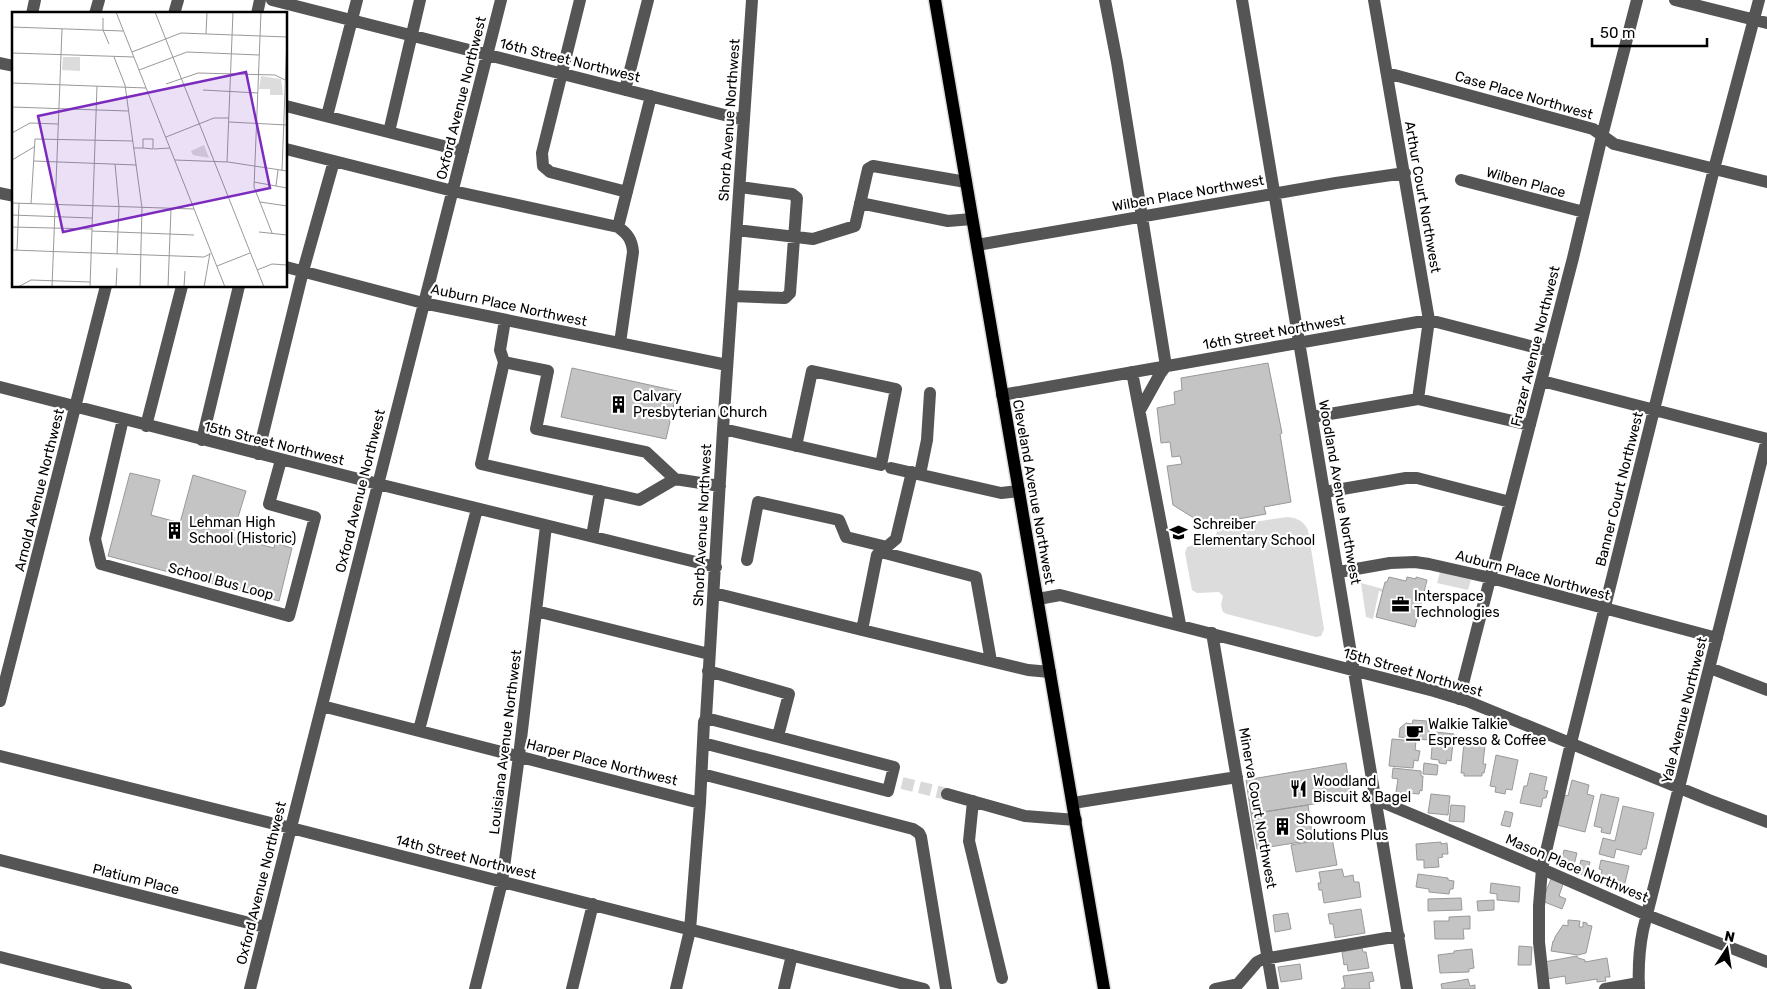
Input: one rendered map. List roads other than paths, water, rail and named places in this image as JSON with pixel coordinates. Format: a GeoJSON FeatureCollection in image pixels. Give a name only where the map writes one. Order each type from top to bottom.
{"type":"FeatureCollection","features":[{"type":"Feature","properties":{"kind":"main road","name":"Cleveland Avenue Northwest"},"geometry":{"type":"LineString","coordinates":[[935,0],[1104,989]]}},
{"type":"Feature","properties":{"kind":"street","name":"16th Street Northwest"},"geometry":{"type":"LineString","coordinates":[[272,0],[744,120]]}},
{"type":"Feature","properties":{"kind":"street"},"geometry":{"type":"LineString","coordinates":[[327,116],[357,0]]}},
{"type":"Feature","properties":{"kind":"street"},"geometry":{"type":"LineString","coordinates":[[389,132],[420,0]]}},
{"type":"Feature","properties":{"kind":"street","name":"Oxford Avenue Northwest"},"geometry":{"type":"LineString","coordinates":[[250,989],[501,0]]}},
{"type":"Feature","properties":{"kind":"street"},"geometry":{"type":"LineString","coordinates":[[580,0],[542,153],[543,166],[550,172],[627,192]]}},
{"type":"Feature","properties":{"kind":"street"},"geometry":{"type":"LineString","coordinates":[[625,90],[648,0]]}},
{"type":"Feature","properties":{"kind":"street","name":"Shorb Avenue Northwest"},"geometry":{"type":"LineString","coordinates":[[676,989],[690,930],[700,803],[752,0]]}},
{"type":"Feature","properties":{"kind":"street"},"geometry":{"type":"LineString","coordinates":[[1105,0],[1117,62],[1166,366],[1140,410]]}},
{"type":"Feature","properties":{"kind":"street","name":"Woodland Avenue Northwest"},"geometry":{"type":"LineString","coordinates":[[1242,0],[1339,572],[1407,989]]}},
{"type":"Feature","properties":{"kind":"street","name":"Arthur Court Northwest"},"geometry":{"type":"LineString","coordinates":[[1374,0],[1429,320],[1418,399]]}},
{"type":"Feature","properties":{"kind":"street","name":"Frazer Avenue Northwest"},"geometry":{"type":"LineString","coordinates":[[1460,699],[1637,0]]}},
{"type":"Feature","properties":{"kind":"street"},"geometry":{"type":"LineString","coordinates":[[1675,0],[1761,21]]}},
{"type":"Feature","properties":{"kind":"street","name":"Banner Court Northwest"},"geometry":{"type":"LineString","coordinates":[[1544,989],[1539,942],[1542,869],[1571,743],[1714,169],[1761,21],[1760,0]]}},
{"type":"Feature","properties":{"kind":"street","name":"Case Place Northwest"},"geometry":{"type":"LineString","coordinates":[[1387,73],[1593,129],[1614,144],[1767,182]]}},
{"type":"Feature","properties":{"kind":"street"},"geometry":{"type":"LineString","coordinates":[[622,230],[627,192],[651,96]]}},
{"type":"Feature","properties":{"kind":"street"},"geometry":{"type":"LineString","coordinates":[[288,106],[463,151]]}},
{"type":"Feature","properties":{"kind":"street"},"geometry":{"type":"LineString","coordinates":[[288,150],[453,191],[622,230],[632,242],[632,252],[620,343]]}},
{"type":"Feature","properties":{"kind":"street"},"geometry":{"type":"LineString","coordinates":[[258,454],[303,271],[334,161]]}},
{"type":"Feature","properties":{"kind":"street"},"geometry":{"type":"LineString","coordinates":[[737,230],[813,238],[854,226],[868,169],[873,166],[966,182]]}},
{"type":"Feature","properties":{"kind":"street","name":"Wilben Place Northwest"},"geometry":{"type":"LineString","coordinates":[[977,245],[1275,193],[1404,173]]}},
{"type":"Feature","properties":{"kind":"street","name":"Wilben Place"},"geometry":{"type":"LineString","coordinates":[[1461,180],[1584,212]]}},
{"type":"Feature","properties":{"kind":"street"},"geometry":{"type":"LineString","coordinates":[[732,296],[785,298],[790,293],[797,198],[792,194],[740,187]]}},
{"type":"Feature","properties":{"kind":"street"},"geometry":{"type":"LineString","coordinates":[[860,204],[948,221],[972,219]]}},
{"type":"Feature","properties":{"kind":"street","name":"Auburn Place Northwest"},"geometry":{"type":"LineString","coordinates":[[288,267],[423,303],[727,365]]}},
{"type":"Feature","properties":{"kind":"street","name":"Arnold Avenue Northwest"},"geometry":{"type":"LineString","coordinates":[[0,701],[6,656],[76,407],[106,288]]}},
{"type":"Feature","properties":{"kind":"street"},"geometry":{"type":"LineString","coordinates":[[146,426],[181,288]]}},
{"type":"Feature","properties":{"kind":"street"},"geometry":{"type":"LineString","coordinates":[[202,440],[239,288]]}},
{"type":"Feature","properties":{"kind":"street"},"geometry":{"type":"LineString","coordinates":[[505,320],[500,350],[504,362],[482,464],[640,500],[675,479]]}},
{"type":"Feature","properties":{"kind":"street","name":"16th Street Northwest"},"geometry":{"type":"LineString","coordinates":[[1002,395],[1429,320],[1549,351]]}},
{"type":"Feature","properties":{"kind":"street"},"geometry":{"type":"LineString","coordinates":[[504,362],[548,371],[536,429],[646,452],[675,479],[720,486]]}},
{"type":"Feature","properties":{"kind":"street"},"geometry":{"type":"LineString","coordinates":[[796,446],[812,371],[896,389],[886,466]]}},
{"type":"Feature","properties":{"kind":"street"},"geometry":{"type":"LineString","coordinates":[[1132,372],[1180,624]]}},
{"type":"Feature","properties":{"kind":"street"},"geometry":{"type":"LineString","coordinates":[[1542,381],[1767,439]]}},
{"type":"Feature","properties":{"kind":"street","name":"15th Street Northwest"},"geometry":{"type":"LineString","coordinates":[[0,387],[281,460],[716,567]]}},
{"type":"Feature","properties":{"kind":"street"},"geometry":{"type":"LineString","coordinates":[[862,630],[877,555],[896,539],[927,440],[930,393]]}},
{"type":"Feature","properties":{"kind":"street"},"geometry":{"type":"LineString","coordinates":[[1312,417],[1418,399],[1530,425]]}},
{"type":"Feature","properties":{"kind":"street","name":"School Bus Loop"},"geometry":{"type":"LineString","coordinates":[[123,419],[95,539],[101,564],[289,616],[315,517],[269,504],[281,460]]}},
{"type":"Feature","properties":{"kind":"street"},"geometry":{"type":"LineString","coordinates":[[723,429],[1001,493],[1019,491]]}},
{"type":"Feature","properties":{"kind":"street","name":"Yale Avenue Northwest"},"geometry":{"type":"LineString","coordinates":[[1639,986],[1639,954],[1647,915],[1767,439]]}},
{"type":"Feature","properties":{"kind":"street"},"geometry":{"type":"LineString","coordinates":[[1325,492],[1406,478],[1417,478],[1510,502]]}},
{"type":"Feature","properties":{"kind":"street"},"geometry":{"type":"LineString","coordinates":[[592,536],[600,491]]}},
{"type":"Feature","properties":{"kind":"street"},"geometry":{"type":"LineString","coordinates":[[747,560],[758,502],[839,520],[846,537],[976,577],[991,661]]}},
{"type":"Feature","properties":{"kind":"street"},"geometry":{"type":"LineString","coordinates":[[419,730],[477,508]]}},
{"type":"Feature","properties":{"kind":"street","name":"Louisiana Avenue Northwest"},"geometry":{"type":"LineString","coordinates":[[475,989],[502,882],[546,526]]}},
{"type":"Feature","properties":{"kind":"street","name":"Auburn Place Northwest"},"geometry":{"type":"LineString","coordinates":[[1339,572],[1390,563],[1415,562],[1491,578],[1717,638]]}},
{"type":"Feature","properties":{"kind":"street"},"geometry":{"type":"LineString","coordinates":[[714,593],[1028,670],[1050,672]]}},
{"type":"Feature","properties":{"kind":"street","name":"15th Street Northwest"},"geometry":{"type":"LineString","coordinates":[[1038,599],[1060,595],[1354,669],[1460,699],[1767,822]]}},
{"type":"Feature","properties":{"kind":"street"},"geometry":{"type":"LineString","coordinates":[[536,611],[709,654]]}},
{"type":"Feature","properties":{"kind":"street","name":"Minerva Court Northwest"},"geometry":{"type":"LineString","coordinates":[[1212,633],[1273,989]]}},
{"type":"Feature","properties":{"kind":"street"},"geometry":{"type":"LineString","coordinates":[[1710,668],[1767,690]]}},
{"type":"Feature","properties":{"kind":"street"},"geometry":{"type":"LineString","coordinates":[[708,671],[789,694],[778,736]]}},
{"type":"Feature","properties":{"kind":"street","name":"Harper Place Northwest"},"geometry":{"type":"LineString","coordinates":[[322,706],[700,803]]}},
{"type":"Feature","properties":{"kind":"street"},"geometry":{"type":"LineString","coordinates":[[703,743],[888,791],[896,781],[894,767],[706,718]]}},
{"type":"Feature","properties":{"kind":"street","name":"14th Street Northwest"},"geometry":{"type":"LineString","coordinates":[[0,756],[924,989]]}},
{"type":"Feature","properties":{"kind":"street"},"geometry":{"type":"LineString","coordinates":[[702,774],[912,829],[919,833],[946,989]]}},
{"type":"Feature","properties":{"kind":"street"},"geometry":{"type":"LineString","coordinates":[[1073,803],[1237,777]]}},
{"type":"Feature","properties":{"kind":"street"},"geometry":{"type":"LineString","coordinates":[[946,794],[1026,816],[1076,820]]}},
{"type":"Feature","properties":{"kind":"street","name":"Mason Place Northwest"},"geometry":{"type":"LineString","coordinates":[[1375,799],[1647,915],[1767,962]]}},
{"type":"Feature","properties":{"kind":"street"},"geometry":{"type":"LineString","coordinates":[[972,801],[969,842],[1002,978]]}},
{"type":"Feature","properties":{"kind":"street","name":"Platium Place"},"geometry":{"type":"LineString","coordinates":[[0,860],[266,927]]}},
{"type":"Feature","properties":{"kind":"street"},"geometry":{"type":"LineString","coordinates":[[572,989],[593,904]]}},
{"type":"Feature","properties":{"kind":"street"},"geometry":{"type":"LineString","coordinates":[[1215,989],[1238,984],[1257,962],[1268,958],[1399,936]]}},
{"type":"Feature","properties":{"kind":"street"},"geometry":{"type":"LineString","coordinates":[[784,989],[792,955]]}},
{"type":"Feature","properties":{"kind":"street"},"geometry":{"type":"LineString","coordinates":[[0,957],[126,989]]}},
{"type":"Feature","properties":{"kind":"street"},"geometry":{"type":"LineString","coordinates":[[1605,989],[1639,986]]}},
{"type":"Feature","properties":{"kind":"tunnel"},"geometry":{"type":"LineString","coordinates":[[902,783],[947,794]]}},
{"type":"Feature","properties":{"kind":"place","name":"Calvary Presbyterian Church"},"geometry":{"type":"Point","coordinates":[619,404]}},
{"type":"Feature","properties":{"kind":"place","name":"Lehman High School (Historic)"},"geometry":{"type":"Point","coordinates":[175,530]}},
{"type":"Feature","properties":{"kind":"place","name":"Schreiber Elementary School"},"geometry":{"type":"Point","coordinates":[1179,532]}},
{"type":"Feature","properties":{"kind":"place","name":"Interspace Technologies"},"geometry":{"type":"Point","coordinates":[1400,604]}},
{"type":"Feature","properties":{"kind":"place","name":"Walkie Talkie Espresso & Coffee"},"geometry":{"type":"Point","coordinates":[1414,732]}},
{"type":"Feature","properties":{"kind":"place","name":"Woodland Biscuit & Bagel"},"geometry":{"type":"Point","coordinates":[1299,789]}},
{"type":"Feature","properties":{"kind":"place","name":"Showroom Solutions Plus"},"geometry":{"type":"Point","coordinates":[1282,827]}}]}
